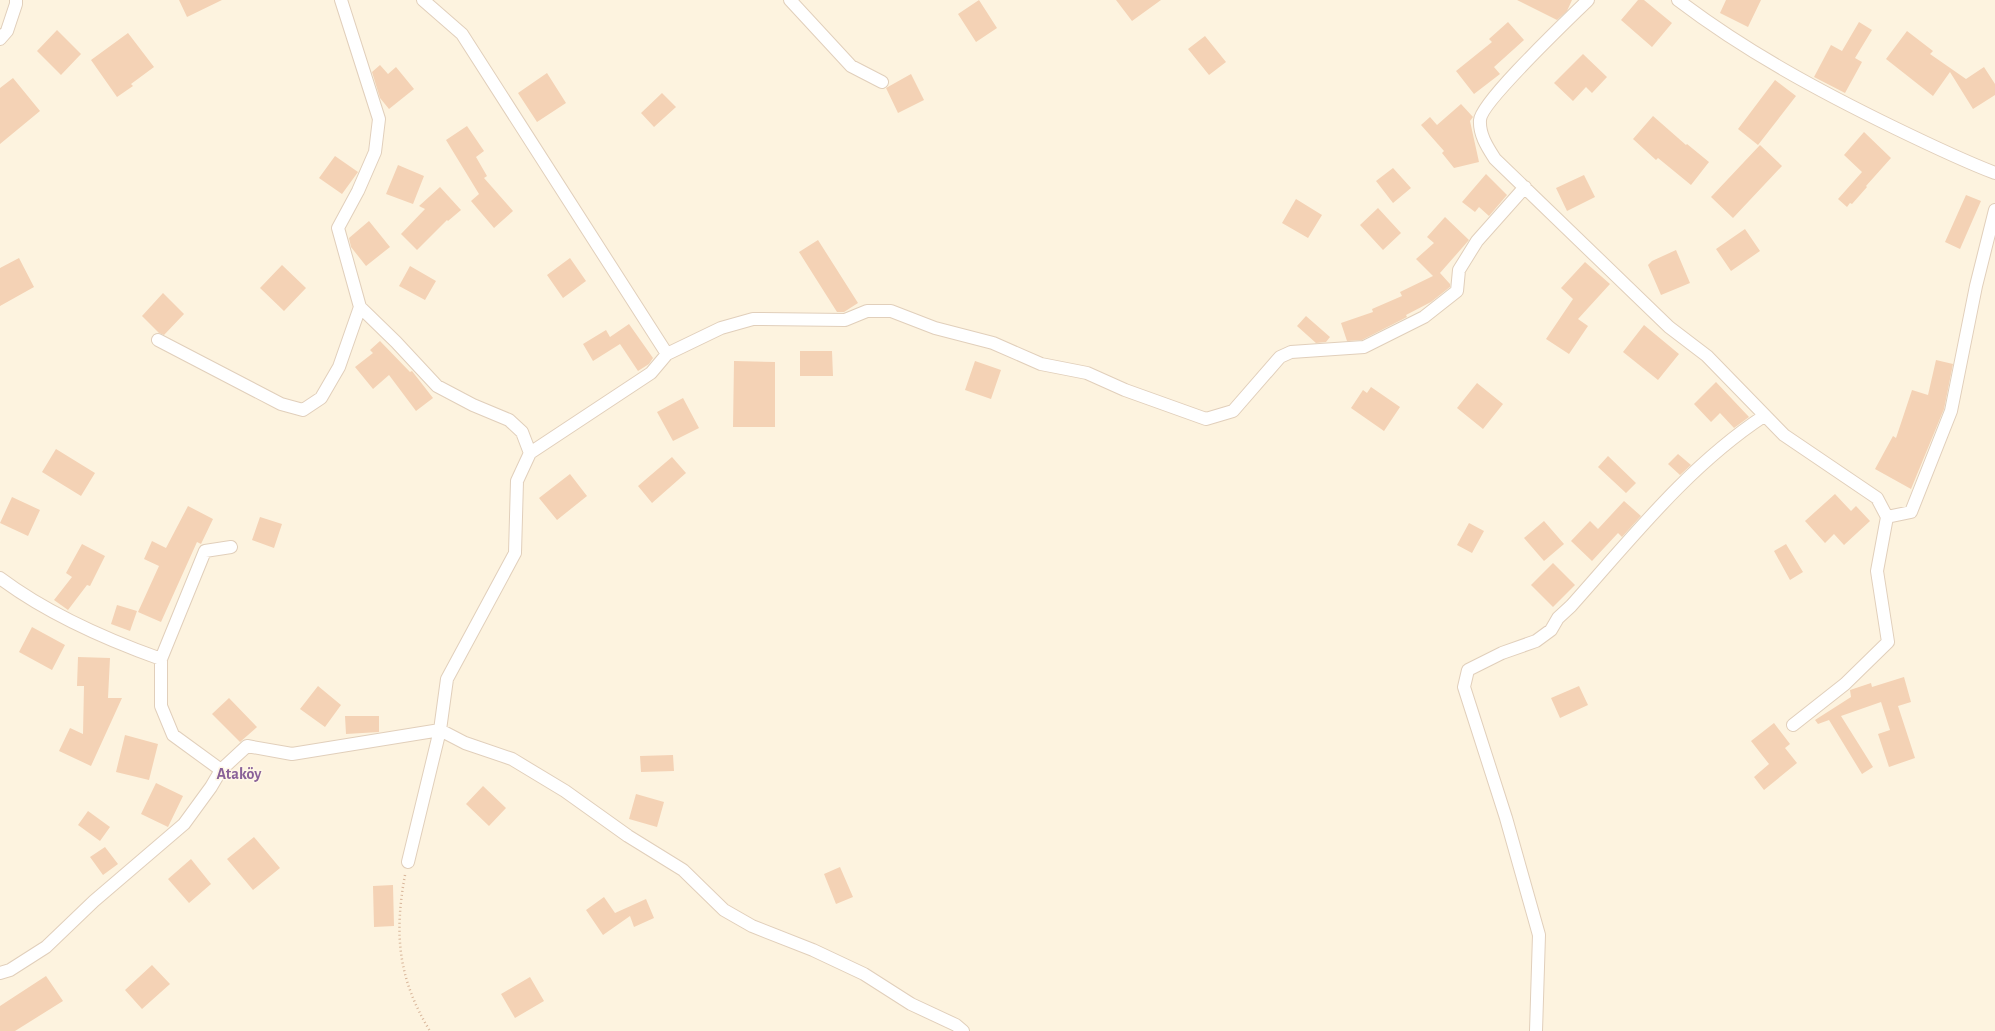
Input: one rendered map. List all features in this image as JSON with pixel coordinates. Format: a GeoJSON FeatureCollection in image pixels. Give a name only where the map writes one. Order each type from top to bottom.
{"type":"FeatureCollection","features":[{"type":"Feature","properties":{"kind":"street"},"geometry":{"type":"LineString","coordinates":[[0,39],[7,30],[16,0]]}},
{"type":"Feature","properties":{"kind":"street"},"geometry":{"type":"LineString","coordinates":[[342,0],[379,119],[375,152],[358,191],[338,228],[360,307],[396,342],[437,386],[473,405],[509,420],[522,432],[530,453]]}},
{"type":"Feature","properties":{"kind":"street"},"geometry":{"type":"LineString","coordinates":[[423,0],[462,34],[667,354]]}},
{"type":"Feature","properties":{"kind":"street"},"geometry":{"type":"LineString","coordinates":[[790,0],[851,66],[882,82]]}},
{"type":"Feature","properties":{"kind":"street"},"geometry":{"type":"LineString","coordinates":[[1588,0],[1492,98],[1480,119],[1484,142],[1495,159],[1669,327],[1707,356],[1784,435],[1877,498],[1888,517],[1877,571],[1888,642],[1845,684],[1793,725]]}},
{"type":"Feature","properties":{"kind":"street"},"geometry":{"type":"LineString","coordinates":[[1678,0],[1756,54],[1852,107],[1949,154],[1995,173]]}},
{"type":"Feature","properties":{"kind":"street"},"geometry":{"type":"LineString","coordinates":[[408,862],[440,730],[446,679],[515,553],[517,482],[530,453],[651,373],[667,354],[721,328],[754,319],[844,320],[867,311],[891,311],[935,328],[993,343],[1041,364],[1086,373],[1125,390],[1206,419],[1233,411],[1280,357],[1291,352],[1364,347],[1424,317],[1457,291],[1459,270],[1477,241],[1525,187]]}},
{"type":"Feature","properties":{"kind":"street"},"geometry":{"type":"LineString","coordinates":[[1888,517],[1912,512],[1951,411],[1976,286],[1995,210]]}},
{"type":"Feature","properties":{"kind":"street"},"geometry":{"type":"LineString","coordinates":[[158,340],[281,404],[304,410],[321,398],[339,367],[360,307]]}},
{"type":"Feature","properties":{"kind":"street"},"geometry":{"type":"LineString","coordinates":[[1536,1031],[1539,935],[1503,810],[1464,687],[1468,670],[1502,653],[1536,641],[1551,630],[1558,618],[1571,606],[1673,492],[1739,432],[1764,416]]}},
{"type":"Feature","properties":{"kind":"street"},"geometry":{"type":"LineString","coordinates":[[221,770],[173,735],[161,706],[161,659],[206,551],[231,548]]}},
{"type":"Feature","properties":{"kind":"street"},"geometry":{"type":"LineString","coordinates":[[0,578],[61,616],[114,642],[161,659]]}},
{"type":"Feature","properties":{"kind":"street"},"geometry":{"type":"LineString","coordinates":[[0,973],[10,970],[46,947],[94,902],[184,824],[211,787],[221,770],[247,746],[292,754],[440,730],[465,743],[512,759],[565,791],[628,836],[683,870],[724,910],[752,926],[812,950],[864,974],[911,1004],[956,1026],[963,1031]]}},
{"type":"Feature","properties":{"kind":"path"},"geometry":{"type":"LineString","coordinates":[[408,862],[400,902],[398,941],[406,976],[416,1009],[430,1031]]}},
{"type":"Feature","properties":{"kind":"building"},"geometry":{"type":"Polygon","coordinates":[[[179,0],[222,0],[187,17],[179,0]]]}},
{"type":"Feature","properties":{"kind":"building"},"geometry":{"type":"Polygon","coordinates":[[[979,0],[997,28],[976,42],[958,14],[979,0]]]}},
{"type":"Feature","properties":{"kind":"building"},"geometry":{"type":"Polygon","coordinates":[[[1116,0],[1161,0],[1132,21],[1116,0]]]}},
{"type":"Feature","properties":{"kind":"building"},"geometry":{"type":"Polygon","coordinates":[[[1517,0],[1572,0],[1567,11],[1557,20],[1517,0]]]}},
{"type":"Feature","properties":{"kind":"building"},"geometry":{"type":"Polygon","coordinates":[[[1638,0],[1644,0],[1672,23],[1652,47],[1621,20],[1638,0]]]}},
{"type":"Feature","properties":{"kind":"building"},"geometry":{"type":"Polygon","coordinates":[[[1726,0],[1761,0],[1748,27],[1720,13],[1726,0]]]}},
{"type":"Feature","properties":{"kind":"building"},"geometry":{"type":"Polygon","coordinates":[[[1508,22],[1524,40],[1494,67],[1500,74],[1474,94],[1456,71],[1492,42],[1489,39],[1508,22]]]}},
{"type":"Feature","properties":{"kind":"building"},"geometry":{"type":"Polygon","coordinates":[[[1859,22],[1872,30],[1855,58],[1862,62],[1845,93],[1814,77],[1831,45],[1842,51],[1859,22]]]}},
{"type":"Feature","properties":{"kind":"building"},"geometry":{"type":"Polygon","coordinates":[[[57,30],[81,54],[61,75],[37,51],[57,30]]]}},
{"type":"Feature","properties":{"kind":"building"},"geometry":{"type":"Polygon","coordinates":[[[1907,31],[1933,51],[1930,54],[1966,79],[1984,67],[1995,84],[1995,95],[1973,109],[1950,72],[1933,96],[1886,59],[1907,31]]]}},
{"type":"Feature","properties":{"kind":"building"},"geometry":{"type":"Polygon","coordinates":[[[128,33],[154,67],[131,84],[133,86],[117,97],[91,60],[128,33]]]}},
{"type":"Feature","properties":{"kind":"building"},"geometry":{"type":"Polygon","coordinates":[[[1205,36],[1226,62],[1209,75],[1188,49],[1205,36]]]}},
{"type":"Feature","properties":{"kind":"building"},"geometry":{"type":"Polygon","coordinates":[[[1583,54],[1607,77],[1592,93],[1586,87],[1573,101],[1554,83],[1583,54]]]}},
{"type":"Feature","properties":{"kind":"building"},"geometry":{"type":"Polygon","coordinates":[[[380,65],[388,74],[396,67],[414,89],[389,109],[380,98],[372,72],[380,65]]]}},
{"type":"Feature","properties":{"kind":"building"},"geometry":{"type":"Polygon","coordinates":[[[547,73],[566,103],[537,122],[518,93],[547,73]]]}},
{"type":"Feature","properties":{"kind":"building"},"geometry":{"type":"Polygon","coordinates":[[[911,74],[924,100],[898,113],[886,88],[911,74]]]}},
{"type":"Feature","properties":{"kind":"building"},"geometry":{"type":"Polygon","coordinates":[[[13,78],[40,111],[0,144],[0,88],[13,78]]]}},
{"type":"Feature","properties":{"kind":"building"},"geometry":{"type":"Polygon","coordinates":[[[1775,80],[1796,96],[1758,145],[1738,129],[1775,80]]]}},
{"type":"Feature","properties":{"kind":"building"},"geometry":{"type":"Polygon","coordinates":[[[662,93],[676,107],[654,127],[641,113],[662,93]]]}},
{"type":"Feature","properties":{"kind":"building"},"geometry":{"type":"Polygon","coordinates":[[[1461,104],[1473,117],[1470,121],[1479,162],[1454,168],[1442,153],[1444,151],[1421,125],[1430,117],[1437,125],[1461,104]]]}},
{"type":"Feature","properties":{"kind":"building"},"geometry":{"type":"Polygon","coordinates":[[[1653,116],[1686,145],[1687,144],[1709,162],[1691,185],[1658,158],[1656,160],[1633,139],[1653,116]]]}},
{"type":"Feature","properties":{"kind":"building"},"geometry":{"type":"Polygon","coordinates":[[[467,126],[484,151],[476,157],[487,176],[484,178],[513,211],[494,228],[471,201],[479,194],[446,140],[467,126]]]}},
{"type":"Feature","properties":{"kind":"building"},"geometry":{"type":"Polygon","coordinates":[[[1864,132],[1891,158],[1852,204],[1850,203],[1847,207],[1838,199],[1862,172],[1844,155],[1864,132]]]}},
{"type":"Feature","properties":{"kind":"building"},"geometry":{"type":"Polygon","coordinates":[[[1760,145],[1782,166],[1733,218],[1711,197],[1760,145]]]}},
{"type":"Feature","properties":{"kind":"building"},"geometry":{"type":"Polygon","coordinates":[[[335,156],[358,172],[342,194],[319,178],[335,156]]]}},
{"type":"Feature","properties":{"kind":"building"},"geometry":{"type":"Polygon","coordinates":[[[398,165],[424,176],[413,204],[386,194],[398,165]]]}},
{"type":"Feature","properties":{"kind":"building"},"geometry":{"type":"Polygon","coordinates":[[[1393,168],[1411,188],[1393,203],[1376,181],[1393,168]]]}},
{"type":"Feature","properties":{"kind":"building"},"geometry":{"type":"Polygon","coordinates":[[[1486,174],[1507,195],[1489,216],[1479,207],[1475,212],[1462,202],[1486,174]]]}},
{"type":"Feature","properties":{"kind":"building"},"geometry":{"type":"Polygon","coordinates":[[[1584,175],[1595,197],[1567,211],[1556,188],[1584,175]]]}},
{"type":"Feature","properties":{"kind":"building"},"geometry":{"type":"Polygon","coordinates":[[[440,187],[461,210],[448,221],[447,220],[417,250],[401,234],[425,209],[419,206],[440,187]]]}},
{"type":"Feature","properties":{"kind":"building"},"geometry":{"type":"Polygon","coordinates":[[[1966,195],[1981,201],[1960,249],[1945,242],[1966,195]]]}},
{"type":"Feature","properties":{"kind":"building"},"geometry":{"type":"Polygon","coordinates":[[[1296,199],[1322,215],[1308,238],[1282,223],[1296,199]]]}},
{"type":"Feature","properties":{"kind":"building"},"geometry":{"type":"Polygon","coordinates":[[[1378,208],[1401,233],[1383,250],[1360,225],[1378,208]]]}},
{"type":"Feature","properties":{"kind":"building"},"geometry":{"type":"Polygon","coordinates":[[[1445,217],[1469,240],[1440,273],[1450,284],[1450,287],[1431,302],[1406,315],[1407,317],[1362,340],[1347,341],[1341,323],[1373,312],[1372,309],[1402,296],[1400,292],[1433,276],[1416,259],[1434,243],[1427,237],[1445,217]]]}},
{"type":"Feature","properties":{"kind":"building"},"geometry":{"type":"Polygon","coordinates":[[[369,221],[390,247],[366,266],[351,247],[349,238],[369,221]]]}},
{"type":"Feature","properties":{"kind":"building"},"geometry":{"type":"Polygon","coordinates":[[[1745,229],[1760,251],[1731,271],[1716,249],[1745,229]]]}},
{"type":"Feature","properties":{"kind":"building"},"geometry":{"type":"Polygon","coordinates":[[[818,240],[858,303],[844,312],[837,312],[799,252],[818,240]]]}},
{"type":"Feature","properties":{"kind":"building"},"geometry":{"type":"Polygon","coordinates":[[[1676,250],[1690,283],[1661,295],[1648,265],[1652,261],[1676,250]]]}},
{"type":"Feature","properties":{"kind":"building"},"geometry":{"type":"Polygon","coordinates":[[[19,258],[34,287],[0,306],[0,268],[19,258]]]}},
{"type":"Feature","properties":{"kind":"building"},"geometry":{"type":"Polygon","coordinates":[[[570,258],[586,281],[563,298],[547,275],[570,258]]]}},
{"type":"Feature","properties":{"kind":"building"},"geometry":{"type":"Polygon","coordinates":[[[1585,262],[1610,284],[1578,319],[1588,326],[1569,354],[1546,339],[1573,299],[1561,288],[1585,262]]]}},
{"type":"Feature","properties":{"kind":"building"},"geometry":{"type":"Polygon","coordinates":[[[282,265],[306,288],[284,311],[260,288],[282,265]]]}},
{"type":"Feature","properties":{"kind":"building"},"geometry":{"type":"Polygon","coordinates":[[[410,266],[436,281],[425,300],[399,286],[410,266]]]}},
{"type":"Feature","properties":{"kind":"building"},"geometry":{"type":"Polygon","coordinates":[[[163,293],[184,314],[164,335],[159,333],[142,316],[163,293]]]}},
{"type":"Feature","properties":{"kind":"building"},"geometry":{"type":"Polygon","coordinates":[[[1306,316],[1330,337],[1326,342],[1316,343],[1297,326],[1306,316]]]}},
{"type":"Feature","properties":{"kind":"building"},"geometry":{"type":"Polygon","coordinates":[[[629,324],[653,358],[649,364],[638,371],[620,344],[593,361],[583,344],[606,330],[610,337],[629,324]]]}},
{"type":"Feature","properties":{"kind":"building"},"geometry":{"type":"Polygon","coordinates":[[[1644,325],[1679,354],[1658,380],[1623,352],[1644,325]]]}},
{"type":"Feature","properties":{"kind":"building"},"geometry":{"type":"Polygon","coordinates":[[[380,341],[410,372],[412,371],[433,398],[416,411],[389,375],[373,389],[355,367],[373,353],[370,350],[380,341]]]}},
{"type":"Feature","properties":{"kind":"building"},"geometry":{"type":"Polygon","coordinates":[[[800,351],[832,351],[833,376],[800,376],[800,351]]]}},
{"type":"Feature","properties":{"kind":"building"},"geometry":{"type":"Polygon","coordinates":[[[1936,360],[1953,364],[1944,409],[1911,489],[1875,469],[1893,436],[1896,438],[1912,390],[1928,395],[1936,360]]]}},
{"type":"Feature","properties":{"kind":"building"},"geometry":{"type":"Polygon","coordinates":[[[734,361],[775,362],[775,427],[733,427],[734,361]]]}},
{"type":"Feature","properties":{"kind":"building"},"geometry":{"type":"Polygon","coordinates":[[[975,361],[1001,370],[991,399],[965,390],[975,361]]]}},
{"type":"Feature","properties":{"kind":"building"},"geometry":{"type":"Polygon","coordinates":[[[1716,382],[1749,417],[1734,428],[1720,413],[1711,422],[1694,404],[1716,382]]]}},
{"type":"Feature","properties":{"kind":"building"},"geometry":{"type":"Polygon","coordinates":[[[1477,383],[1503,404],[1483,429],[1457,408],[1477,383]]]}},
{"type":"Feature","properties":{"kind":"building"},"geometry":{"type":"Polygon","coordinates":[[[1371,387],[1400,407],[1384,431],[1351,408],[1363,390],[1367,393],[1371,387]]]}},
{"type":"Feature","properties":{"kind":"building"},"geometry":{"type":"Polygon","coordinates":[[[683,398],[699,428],[673,441],[657,412],[683,398]]]}},
{"type":"Feature","properties":{"kind":"building"},"geometry":{"type":"Polygon","coordinates":[[[56,449],[95,473],[81,496],[42,472],[56,449]]]}},
{"type":"Feature","properties":{"kind":"building"},"geometry":{"type":"Polygon","coordinates":[[[1678,454],[1691,465],[1680,475],[1668,464],[1678,454]]]}},
{"type":"Feature","properties":{"kind":"building"},"geometry":{"type":"Polygon","coordinates":[[[1608,456],[1636,483],[1626,493],[1598,467],[1608,456]]]}},
{"type":"Feature","properties":{"kind":"building"},"geometry":{"type":"Polygon","coordinates":[[[672,457],[686,473],[652,503],[638,486],[672,457]]]}},
{"type":"Feature","properties":{"kind":"building"},"geometry":{"type":"Polygon","coordinates":[[[570,474],[587,496],[557,520],[539,498],[570,474]]]}},
{"type":"Feature","properties":{"kind":"building"},"geometry":{"type":"Polygon","coordinates":[[[1835,494],[1851,511],[1856,506],[1870,521],[1844,545],[1834,534],[1825,543],[1805,521],[1835,494]]]}},
{"type":"Feature","properties":{"kind":"building"},"geometry":{"type":"Polygon","coordinates":[[[12,497],[40,510],[28,536],[0,523],[12,497]]]}},
{"type":"Feature","properties":{"kind":"building"},"geometry":{"type":"Polygon","coordinates":[[[1624,501],[1641,516],[1622,537],[1618,533],[1592,561],[1571,541],[1590,521],[1598,529],[1624,501]]]}},
{"type":"Feature","properties":{"kind":"building"},"geometry":{"type":"Polygon","coordinates":[[[188,506],[213,519],[201,544],[197,542],[161,622],[138,612],[159,566],[144,559],[152,541],[166,548],[188,506]]]}},
{"type":"Feature","properties":{"kind":"building"},"geometry":{"type":"Polygon","coordinates":[[[260,517],[282,524],[274,548],[252,540],[260,517]]]}},
{"type":"Feature","properties":{"kind":"building"},"geometry":{"type":"Polygon","coordinates":[[[1544,521],[1564,544],[1544,561],[1524,538],[1544,521]]]}},
{"type":"Feature","properties":{"kind":"building"},"geometry":{"type":"Polygon","coordinates":[[[1469,523],[1484,531],[1472,553],[1457,545],[1469,523]]]}},
{"type":"Feature","properties":{"kind":"building"},"geometry":{"type":"Polygon","coordinates":[[[82,544],[105,556],[90,586],[87,585],[68,610],[54,600],[72,577],[66,573],[82,544]]]}},
{"type":"Feature","properties":{"kind":"building"},"geometry":{"type":"Polygon","coordinates":[[[1786,544],[1803,572],[1790,580],[1774,551],[1786,544]]]}},
{"type":"Feature","properties":{"kind":"building"},"geometry":{"type":"Polygon","coordinates":[[[1553,563],[1575,585],[1553,607],[1531,585],[1553,563]]]}},
{"type":"Feature","properties":{"kind":"building"},"geometry":{"type":"Polygon","coordinates":[[[117,605],[137,611],[130,631],[111,624],[117,605]]]}},
{"type":"Feature","properties":{"kind":"building"},"geometry":{"type":"Polygon","coordinates":[[[32,627],[65,645],[52,670],[19,652],[32,627]]]}},
{"type":"Feature","properties":{"kind":"building"},"geometry":{"type":"Polygon","coordinates":[[[78,657],[110,658],[108,698],[122,698],[91,766],[59,751],[70,728],[83,734],[84,686],[77,686],[78,657]]]}},
{"type":"Feature","properties":{"kind":"building"},"geometry":{"type":"Polygon","coordinates":[[[1904,677],[1911,702],[1898,706],[1915,758],[1889,767],[1878,734],[1890,730],[1881,702],[1841,716],[1873,767],[1862,774],[1829,720],[1818,724],[1815,720],[1851,697],[1850,690],[1871,683],[1872,687],[1904,677]]]}},
{"type":"Feature","properties":{"kind":"building"},"geometry":{"type":"Polygon","coordinates":[[[318,686],[341,705],[325,727],[300,709],[318,686]]]}},
{"type":"Feature","properties":{"kind":"building"},"geometry":{"type":"Polygon","coordinates":[[[1579,686],[1588,705],[1560,718],[1551,698],[1579,686]]]}},
{"type":"Feature","properties":{"kind":"building"},"geometry":{"type":"Polygon","coordinates":[[[229,698],[257,727],[240,742],[212,714],[229,698]]]}},
{"type":"Feature","properties":{"kind":"building"},"geometry":{"type":"Polygon","coordinates":[[[345,716],[379,716],[379,732],[346,734],[345,716]]]}},
{"type":"Feature","properties":{"kind":"building"},"geometry":{"type":"Polygon","coordinates":[[[1774,723],[1790,744],[1785,748],[1797,763],[1764,790],[1754,777],[1769,764],[1751,741],[1774,723]]]}},
{"type":"Feature","properties":{"kind":"building"},"geometry":{"type":"Polygon","coordinates":[[[125,735],[158,744],[149,780],[116,772],[125,735]]]}},
{"type":"Feature","properties":{"kind":"building"},"geometry":{"type":"Polygon","coordinates":[[[673,755],[674,771],[641,772],[640,756],[673,755]]]}},
{"type":"Feature","properties":{"kind":"building"},"geometry":{"type":"Polygon","coordinates":[[[156,783],[183,796],[168,827],[141,814],[156,783]]]}},
{"type":"Feature","properties":{"kind":"building"},"geometry":{"type":"Polygon","coordinates":[[[483,786],[506,808],[489,826],[466,804],[483,786]]]}},
{"type":"Feature","properties":{"kind":"building"},"geometry":{"type":"Polygon","coordinates":[[[636,794],[664,802],[657,827],[629,819],[636,794]]]}},
{"type":"Feature","properties":{"kind":"building"},"geometry":{"type":"Polygon","coordinates":[[[88,811],[110,827],[100,841],[78,825],[88,811]]]}},
{"type":"Feature","properties":{"kind":"building"},"geometry":{"type":"Polygon","coordinates":[[[254,837],[280,868],[253,890],[227,859],[254,837]]]}},
{"type":"Feature","properties":{"kind":"building"},"geometry":{"type":"Polygon","coordinates":[[[105,847],[118,864],[103,875],[90,857],[105,847]]]}},
{"type":"Feature","properties":{"kind":"building"},"geometry":{"type":"Polygon","coordinates":[[[191,859],[211,884],[189,903],[168,879],[191,859]]]}},
{"type":"Feature","properties":{"kind":"building"},"geometry":{"type":"Polygon","coordinates":[[[840,867],[853,897],[836,904],[824,874],[840,867]]]}},
{"type":"Feature","properties":{"kind":"building"},"geometry":{"type":"Polygon","coordinates":[[[393,885],[394,926],[374,927],[373,886],[393,885]]]}},
{"type":"Feature","properties":{"kind":"building"},"geometry":{"type":"Polygon","coordinates":[[[604,897],[615,913],[646,899],[654,918],[634,927],[630,916],[603,935],[586,910],[604,897]]]}},
{"type":"Feature","properties":{"kind":"building"},"geometry":{"type":"Polygon","coordinates":[[[152,965],[170,984],[142,1009],[125,990],[152,965]]]}},
{"type":"Feature","properties":{"kind":"building"},"geometry":{"type":"Polygon","coordinates":[[[46,976],[63,1001],[15,1031],[0,1031],[0,1006],[46,976]]]}},
{"type":"Feature","properties":{"kind":"building"},"geometry":{"type":"Polygon","coordinates":[[[530,977],[544,1001],[515,1018],[501,994],[530,977]]]}},
{"type":"Feature","properties":{"kind":"district","name":"Ataköy"},"geometry":{"type":"Point","coordinates":[239,773]}}]}
